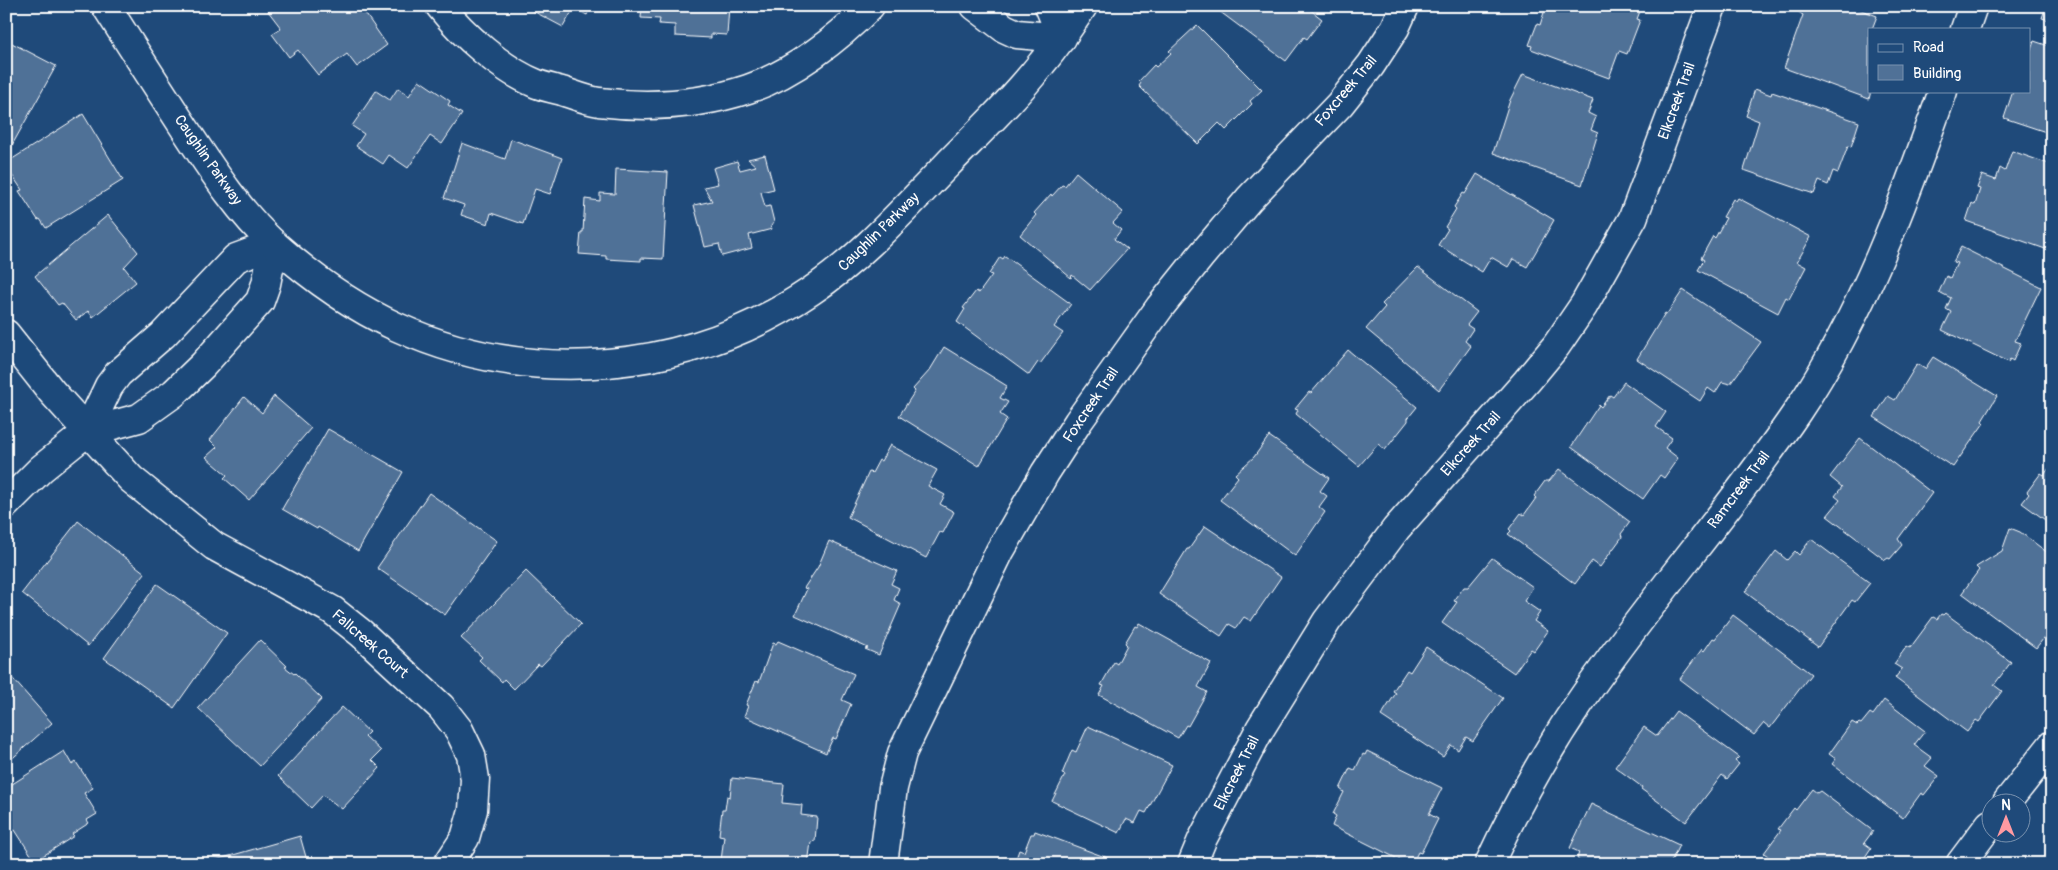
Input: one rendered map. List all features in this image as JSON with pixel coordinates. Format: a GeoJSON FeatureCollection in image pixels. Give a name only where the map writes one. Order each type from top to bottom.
{"type":"FeatureCollection","features":[{"type":"Feature","properties":{"kind":"street","name":"Caughlin Parkway"},"geometry":{"type":"LineString","coordinates":[[106,6],[219,180],[274,244],[318,279],[359,306],[397,327],[451,347],[498,358],[553,366],[605,365],[658,356],[709,342],[763,319],[809,292],[849,263],[1012,98],[1062,38],[1083,6]]}},
{"type":"Feature","properties":{"kind":"street"},"geometry":{"type":"LineString","coordinates":[[440,6],[453,23],[492,58],[536,84],[597,101],[648,105],[706,101],[750,88],[788,70],[824,46],[870,6]]}},
{"type":"Feature","properties":{"kind":"street"},"geometry":{"type":"LineString","coordinates":[[975,6],[1004,28],[1017,34],[1062,38],[1049,6]]}},
{"type":"Feature","properties":{"kind":"street","name":"Foxcreek Trail"},"geometry":{"type":"LineString","coordinates":[[883,864],[893,788],[902,753],[1000,551],[1045,473],[1084,413],[1160,306],[1249,199],[1340,104],[1371,65],[1395,28],[1405,6]]}},
{"type":"Feature","properties":{"kind":"street","name":"Elkcreek Trail"},"geometry":{"type":"LineString","coordinates":[[1192,864],[1202,840],[1260,729],[1327,620],[1396,529],[1539,367],[1584,305],[1633,218],[1712,6]]}},
{"type":"Feature","properties":{"kind":"street"},"geometry":{"type":"LineString","coordinates":[[1965,28],[1973,6]]}},
{"type":"Feature","properties":{"kind":"street","name":"Ramcreek Trail"},"geometry":{"type":"LineString","coordinates":[[1489,864],[1524,793],[1579,703],[1798,411],[1828,359],[1882,254],[1902,206],[1943,92]]}},
{"type":"Feature","properties":{"kind":"street"},"geometry":{"type":"LineString","coordinates":[[87,432],[109,386],[118,374],[162,336],[236,258],[274,244]]}},
{"type":"Feature","properties":{"kind":"street"},"geometry":{"type":"LineString","coordinates":[[6,504],[41,469],[87,432],[139,418],[174,393],[203,366],[260,301],[266,284],[274,244]]}},
{"type":"Feature","properties":{"kind":"street","name":"Fallcreek Court"},"geometry":{"type":"LineString","coordinates":[[6,334],[87,432],[131,479],[178,519],[214,546],[332,610],[362,633],[440,707],[459,730],[471,755],[475,779],[473,810],[465,838],[448,864]]}},
{"type":"Feature","properties":{"kind":"street"},"geometry":{"type":"LineString","coordinates":[[2015,792],[2052,745]]}},
{"type":"Feature","properties":{"kind":"street"},"geometry":{"type":"LineString","coordinates":[[1960,864],[1980,837]]}},
{"type":"Feature","properties":{"kind":"building"},"geometry":{"type":"Polygon","coordinates":[[[275,6],[336,6],[340,12],[348,6],[360,6],[387,45],[357,67],[347,54],[318,75],[298,50],[289,57],[272,34],[281,28],[268,11],[275,6]]]}},
{"type":"Feature","properties":{"kind":"building"},"geometry":{"type":"Polygon","coordinates":[[[534,6],[591,6],[587,15],[574,8],[563,27],[531,10],[534,6]]]}},
{"type":"Feature","properties":{"kind":"building"},"geometry":{"type":"Polygon","coordinates":[[[642,6],[729,6],[727,35],[711,34],[711,38],[675,36],[675,25],[659,24],[660,19],[641,18],[642,6]]]}},
{"type":"Feature","properties":{"kind":"building"},"geometry":{"type":"Polygon","coordinates":[[[1216,6],[1309,6],[1308,8],[1322,19],[1307,39],[1304,37],[1286,61],[1215,8],[1216,6]]]}},
{"type":"Feature","properties":{"kind":"building"},"geometry":{"type":"Polygon","coordinates":[[[1546,6],[1642,6],[1637,19],[1640,20],[1627,54],[1619,51],[1609,78],[1531,49],[1532,46],[1529,45],[1537,24],[1540,25],[1546,6]]]}},
{"type":"Feature","properties":{"kind":"building"},"geometry":{"type":"Polygon","coordinates":[[[1799,6],[1851,6],[1877,16],[1872,28],[1868,28],[1868,92],[1871,92],[1869,99],[1784,68],[1803,15],[1797,11],[1799,6]]]}},
{"type":"Feature","properties":{"kind":"building"},"geometry":{"type":"Polygon","coordinates":[[[2046,6],[2052,6],[2052,21],[2042,18],[2046,6]]]}},
{"type":"Feature","properties":{"kind":"building"},"geometry":{"type":"Polygon","coordinates":[[[1197,25],[1262,90],[1250,101],[1252,104],[1226,130],[1219,123],[1198,144],[1139,86],[1141,83],[1139,81],[1154,65],[1156,67],[1171,53],[1169,51],[1197,25]]]}},
{"type":"Feature","properties":{"kind":"building"},"geometry":{"type":"Polygon","coordinates":[[[6,40],[56,66],[11,147],[6,144],[6,40]]]}},
{"type":"Feature","properties":{"kind":"building"},"geometry":{"type":"Polygon","coordinates":[[[2034,41],[2052,47],[2052,134],[2004,118],[2013,92],[2030,92],[2030,53],[2034,41]]]}},
{"type":"Feature","properties":{"kind":"building"},"geometry":{"type":"Polygon","coordinates":[[[1523,74],[1593,100],[1588,113],[1596,117],[1591,130],[1598,133],[1582,185],[1493,153],[1510,100],[1523,74]]]}},
{"type":"Feature","properties":{"kind":"building"},"geometry":{"type":"Polygon","coordinates":[[[419,80],[450,101],[448,105],[462,114],[442,144],[430,136],[408,168],[389,155],[383,164],[356,146],[364,134],[352,126],[376,91],[390,100],[398,88],[409,96],[419,80]]]}},
{"type":"Feature","properties":{"kind":"building"},"geometry":{"type":"Polygon","coordinates":[[[1755,89],[1771,95],[1772,92],[1859,122],[1851,147],[1848,146],[1838,173],[1833,171],[1828,185],[1819,181],[1814,194],[1744,170],[1759,121],[1746,116],[1755,89]]]}},
{"type":"Feature","properties":{"kind":"building"},"geometry":{"type":"Polygon","coordinates":[[[83,114],[123,180],[46,228],[40,219],[38,220],[19,191],[22,190],[6,166],[6,163],[83,114]]]}},
{"type":"Feature","properties":{"kind":"building"},"geometry":{"type":"Polygon","coordinates":[[[511,139],[562,158],[550,194],[535,189],[523,224],[491,213],[488,224],[461,215],[464,205],[444,198],[462,143],[505,159],[511,139]]]}},
{"type":"Feature","properties":{"kind":"building"},"geometry":{"type":"Polygon","coordinates":[[[2012,151],[2052,165],[2051,251],[1966,221],[1972,203],[1975,205],[1980,189],[1977,188],[1982,175],[1996,180],[2000,168],[2005,171],[2012,151]]]}},
{"type":"Feature","properties":{"kind":"building"},"geometry":{"type":"Polygon","coordinates":[[[765,155],[774,189],[761,192],[765,207],[770,206],[774,222],[771,226],[772,229],[749,235],[752,248],[722,256],[719,244],[705,247],[694,205],[712,201],[704,187],[718,184],[713,168],[737,161],[740,170],[756,166],[748,159],[765,155]]]}},
{"type":"Feature","properties":{"kind":"building"},"geometry":{"type":"Polygon","coordinates":[[[616,169],[668,172],[663,259],[641,258],[641,261],[606,259],[606,256],[579,254],[581,232],[583,232],[585,199],[600,201],[600,193],[615,194],[616,169]]]}},
{"type":"Feature","properties":{"kind":"building"},"geometry":{"type":"Polygon","coordinates":[[[1076,172],[1123,212],[1113,223],[1121,230],[1114,239],[1127,249],[1090,290],[1072,275],[1071,278],[1020,235],[1036,215],[1034,213],[1051,194],[1052,196],[1062,185],[1065,186],[1076,172]]]}},
{"type":"Feature","properties":{"kind":"building"},"geometry":{"type":"Polygon","coordinates":[[[1477,174],[1554,220],[1527,267],[1513,259],[1508,267],[1491,257],[1482,272],[1438,245],[1448,229],[1445,227],[1456,209],[1454,207],[1463,193],[1465,194],[1477,174]]]}},
{"type":"Feature","properties":{"kind":"building"},"geometry":{"type":"Polygon","coordinates":[[[1738,198],[1811,237],[1797,262],[1806,267],[1789,299],[1786,297],[1778,313],[1698,270],[1704,260],[1701,258],[1726,218],[1723,217],[1733,199],[1736,201],[1738,198]]]}},
{"type":"Feature","properties":{"kind":"building"},"geometry":{"type":"Polygon","coordinates":[[[108,215],[138,252],[124,267],[136,282],[93,317],[88,311],[76,320],[62,303],[58,305],[35,276],[108,215]]]}},
{"type":"Feature","properties":{"kind":"building"},"geometry":{"type":"Polygon","coordinates":[[[1961,247],[2041,287],[2015,341],[2021,343],[2013,361],[2010,359],[2008,362],[1942,330],[1951,312],[1946,309],[1951,298],[1939,292],[1946,276],[1950,278],[1957,263],[1953,262],[1961,247]]]}},
{"type":"Feature","properties":{"kind":"building"},"geometry":{"type":"Polygon","coordinates":[[[1005,256],[1071,304],[1054,327],[1063,333],[1040,364],[1038,362],[1029,375],[957,322],[965,309],[963,308],[976,291],[979,293],[992,275],[989,274],[1000,257],[1003,259],[1005,256]]]}},
{"type":"Feature","properties":{"kind":"building"},"geometry":{"type":"Polygon","coordinates":[[[1418,267],[1477,312],[1467,325],[1473,329],[1465,341],[1471,346],[1439,390],[1366,329],[1385,307],[1382,304],[1418,267]]]}},
{"type":"Feature","properties":{"kind":"building"},"geometry":{"type":"Polygon","coordinates":[[[1683,290],[1761,342],[1730,384],[1722,382],[1715,393],[1708,388],[1700,401],[1637,359],[1665,313],[1667,314],[1683,290]]]}},
{"type":"Feature","properties":{"kind":"building"},"geometry":{"type":"Polygon","coordinates":[[[944,347],[1007,386],[1000,398],[1008,402],[1000,414],[1007,419],[979,466],[899,416],[915,391],[913,389],[930,370],[944,347]]]}},
{"type":"Feature","properties":{"kind":"building"},"geometry":{"type":"Polygon","coordinates":[[[1348,350],[1417,407],[1385,450],[1378,444],[1359,466],[1296,414],[1298,410],[1295,409],[1348,350]]]}},
{"type":"Feature","properties":{"kind":"building"},"geometry":{"type":"Polygon","coordinates":[[[1933,357],[1997,396],[1982,421],[1984,423],[1953,467],[1874,417],[1888,396],[1895,400],[1917,364],[1925,369],[1933,357]]]}},
{"type":"Feature","properties":{"kind":"building"},"geometry":{"type":"Polygon","coordinates":[[[1624,382],[1666,412],[1656,427],[1672,438],[1665,448],[1678,458],[1664,478],[1660,475],[1643,499],[1571,447],[1599,405],[1601,407],[1610,395],[1613,397],[1624,382]]]}},
{"type":"Feature","properties":{"kind":"building"},"geometry":{"type":"Polygon","coordinates":[[[274,396],[311,428],[249,500],[224,478],[227,475],[206,457],[217,447],[210,440],[244,397],[262,413],[274,396]]]}},
{"type":"Feature","properties":{"kind":"building"},"geometry":{"type":"Polygon","coordinates":[[[328,429],[403,472],[358,551],[318,527],[317,529],[282,509],[328,429]]]}},
{"type":"Feature","properties":{"kind":"building"},"geometry":{"type":"Polygon","coordinates":[[[1269,436],[1329,478],[1320,491],[1327,496],[1319,507],[1325,512],[1295,556],[1220,500],[1238,477],[1235,474],[1254,457],[1269,436]]]}},
{"type":"Feature","properties":{"kind":"building"},"geometry":{"type":"Polygon","coordinates":[[[1860,438],[1932,493],[1898,539],[1902,545],[1890,559],[1885,560],[1827,516],[1840,500],[1835,496],[1842,487],[1830,477],[1860,438]]]}},
{"type":"Feature","properties":{"kind":"building"},"geometry":{"type":"Polygon","coordinates":[[[890,445],[937,470],[928,486],[945,495],[940,504],[954,512],[943,533],[940,532],[926,558],[848,517],[869,472],[872,473],[890,445]]]}},
{"type":"Feature","properties":{"kind":"building"},"geometry":{"type":"Polygon","coordinates":[[[2052,464],[2052,525],[2022,503],[2029,494],[2027,492],[2041,473],[2044,475],[2052,464]]]}},
{"type":"Feature","properties":{"kind":"building"},"geometry":{"type":"Polygon","coordinates":[[[1559,469],[1630,522],[1621,534],[1622,537],[1600,567],[1592,561],[1575,584],[1508,534],[1511,531],[1509,529],[1521,513],[1524,515],[1536,498],[1534,496],[1545,481],[1549,481],[1559,469]]]}},
{"type":"Feature","properties":{"kind":"building"},"geometry":{"type":"Polygon","coordinates":[[[429,493],[497,541],[445,615],[377,568],[429,493]]]}},
{"type":"Feature","properties":{"kind":"building"},"geometry":{"type":"Polygon","coordinates":[[[78,521],[145,573],[88,646],[22,593],[78,521]]]}},
{"type":"Feature","properties":{"kind":"building"},"geometry":{"type":"Polygon","coordinates":[[[1205,526],[1281,577],[1251,621],[1244,617],[1236,628],[1229,624],[1221,636],[1159,594],[1187,549],[1189,549],[1205,526]]]}},
{"type":"Feature","properties":{"kind":"building"},"geometry":{"type":"Polygon","coordinates":[[[2010,528],[2020,532],[2052,556],[2052,624],[2049,627],[2051,629],[2036,648],[1962,593],[1979,570],[1976,567],[2002,551],[2010,528]]]}},
{"type":"Feature","properties":{"kind":"building"},"geometry":{"type":"Polygon","coordinates":[[[1811,539],[1870,583],[1855,602],[1852,600],[1818,647],[1745,592],[1776,551],[1787,560],[1795,551],[1799,555],[1811,539]]]}},
{"type":"Feature","properties":{"kind":"building"},"geometry":{"type":"Polygon","coordinates":[[[829,541],[897,571],[891,584],[899,588],[894,600],[901,604],[879,655],[865,649],[868,648],[795,615],[807,589],[804,588],[818,567],[829,541]]]}},
{"type":"Feature","properties":{"kind":"building"},"geometry":{"type":"Polygon","coordinates":[[[1492,558],[1533,587],[1524,601],[1540,612],[1534,621],[1548,631],[1534,651],[1531,649],[1514,673],[1442,623],[1457,602],[1454,601],[1464,587],[1468,587],[1492,558]]]}},
{"type":"Feature","properties":{"kind":"building"},"geometry":{"type":"Polygon","coordinates":[[[526,571],[581,624],[541,666],[538,664],[514,689],[504,679],[502,682],[479,660],[482,657],[461,638],[526,571]]]}},
{"type":"Feature","properties":{"kind":"building"},"geometry":{"type":"Polygon","coordinates":[[[157,584],[227,633],[174,708],[104,658],[157,584]]]}},
{"type":"Feature","properties":{"kind":"building"},"geometry":{"type":"Polygon","coordinates":[[[1945,613],[2011,662],[1994,685],[2002,691],[1979,722],[1976,720],[1967,732],[1895,678],[1902,669],[1894,664],[1907,646],[1910,648],[1933,617],[1937,619],[1941,614],[1945,613]]]}},
{"type":"Feature","properties":{"kind":"building"},"geometry":{"type":"Polygon","coordinates":[[[1733,615],[1811,674],[1770,728],[1764,723],[1754,735],[1680,679],[1702,649],[1704,651],[1713,638],[1715,639],[1733,615]]]}},
{"type":"Feature","properties":{"kind":"building"},"geometry":{"type":"Polygon","coordinates":[[[1139,623],[1211,663],[1198,687],[1207,692],[1188,726],[1186,725],[1178,738],[1099,695],[1104,686],[1101,685],[1114,662],[1117,664],[1127,645],[1125,643],[1135,626],[1137,627],[1139,623]]]}},
{"type":"Feature","properties":{"kind":"building"},"geometry":{"type":"Polygon","coordinates":[[[260,640],[287,666],[285,667],[295,673],[322,699],[260,766],[198,708],[260,640]]]}},
{"type":"Feature","properties":{"kind":"building"},"geometry":{"type":"Polygon","coordinates":[[[778,641],[854,674],[842,700],[851,704],[836,739],[833,738],[826,753],[744,716],[748,706],[746,705],[756,681],[759,682],[773,643],[776,644],[778,641]]]}},
{"type":"Feature","properties":{"kind":"building"},"geometry":{"type":"Polygon","coordinates":[[[1426,647],[1503,698],[1473,741],[1466,737],[1458,750],[1451,745],[1443,757],[1381,716],[1396,693],[1393,691],[1407,670],[1410,672],[1426,647]]]}},
{"type":"Feature","properties":{"kind":"building"},"geometry":{"type":"Polygon","coordinates":[[[6,671],[52,723],[6,764],[6,671]]]}},
{"type":"Feature","properties":{"kind":"building"},"geometry":{"type":"Polygon","coordinates":[[[1884,700],[1925,731],[1914,745],[1932,758],[1925,766],[1939,776],[1924,795],[1921,793],[1903,818],[1832,764],[1836,759],[1829,754],[1852,722],[1857,725],[1861,724],[1870,713],[1873,715],[1884,700]]]}},
{"type":"Feature","properties":{"kind":"building"},"geometry":{"type":"Polygon","coordinates":[[[342,707],[369,732],[365,736],[381,751],[372,760],[380,768],[342,809],[323,795],[311,808],[278,776],[342,707]]]}},
{"type":"Feature","properties":{"kind":"building"},"geometry":{"type":"Polygon","coordinates":[[[1676,711],[1739,757],[1735,761],[1739,764],[1727,779],[1722,775],[1686,822],[1615,767],[1644,727],[1657,736],[1676,711]]]}},
{"type":"Feature","properties":{"kind":"building"},"geometry":{"type":"Polygon","coordinates":[[[1088,726],[1172,765],[1146,813],[1141,811],[1135,823],[1126,819],[1119,833],[1052,801],[1065,775],[1062,774],[1072,750],[1076,752],[1088,726]]]}},
{"type":"Feature","properties":{"kind":"building"},"geometry":{"type":"Polygon","coordinates":[[[64,751],[72,765],[76,762],[93,788],[84,793],[97,814],[87,820],[89,823],[72,834],[74,836],[35,861],[15,830],[11,831],[6,823],[6,788],[64,751]]]}},
{"type":"Feature","properties":{"kind":"building"},"geometry":{"type":"Polygon","coordinates":[[[1367,751],[1442,788],[1429,814],[1438,819],[1421,853],[1418,852],[1412,864],[1408,864],[1332,826],[1336,816],[1333,814],[1344,792],[1340,789],[1350,768],[1355,770],[1363,754],[1365,755],[1367,751]]]}},
{"type":"Feature","properties":{"kind":"building"},"geometry":{"type":"Polygon","coordinates":[[[732,778],[784,784],[782,803],[802,805],[801,815],[817,817],[815,841],[811,842],[808,864],[742,864],[721,861],[724,836],[719,835],[722,810],[725,810],[727,796],[730,797],[732,778]]]}},
{"type":"Feature","properties":{"kind":"building"},"geometry":{"type":"Polygon","coordinates":[[[1812,789],[1817,793],[1820,791],[1873,831],[1864,843],[1871,848],[1863,860],[1868,864],[1778,864],[1764,853],[1781,830],[1778,829],[1812,789]]]}},
{"type":"Feature","properties":{"kind":"building"},"geometry":{"type":"Polygon","coordinates":[[[1591,804],[1679,845],[1670,864],[1578,864],[1579,852],[1570,848],[1591,804]]]}},
{"type":"Feature","properties":{"kind":"building"},"geometry":{"type":"Polygon","coordinates":[[[1035,831],[1113,860],[1112,864],[1014,864],[1019,850],[1024,852],[1031,834],[1034,834],[1035,831]]]}},
{"type":"Feature","properties":{"kind":"building"},"geometry":{"type":"Polygon","coordinates":[[[300,836],[308,864],[213,864],[212,861],[300,836]]]}},
{"type":"Feature","properties":{"kind":"building"},"geometry":{"type":"Polygon","coordinates":[[[1315,857],[1333,864],[1300,864],[1302,859],[1313,863],[1315,857]]]}}]}
